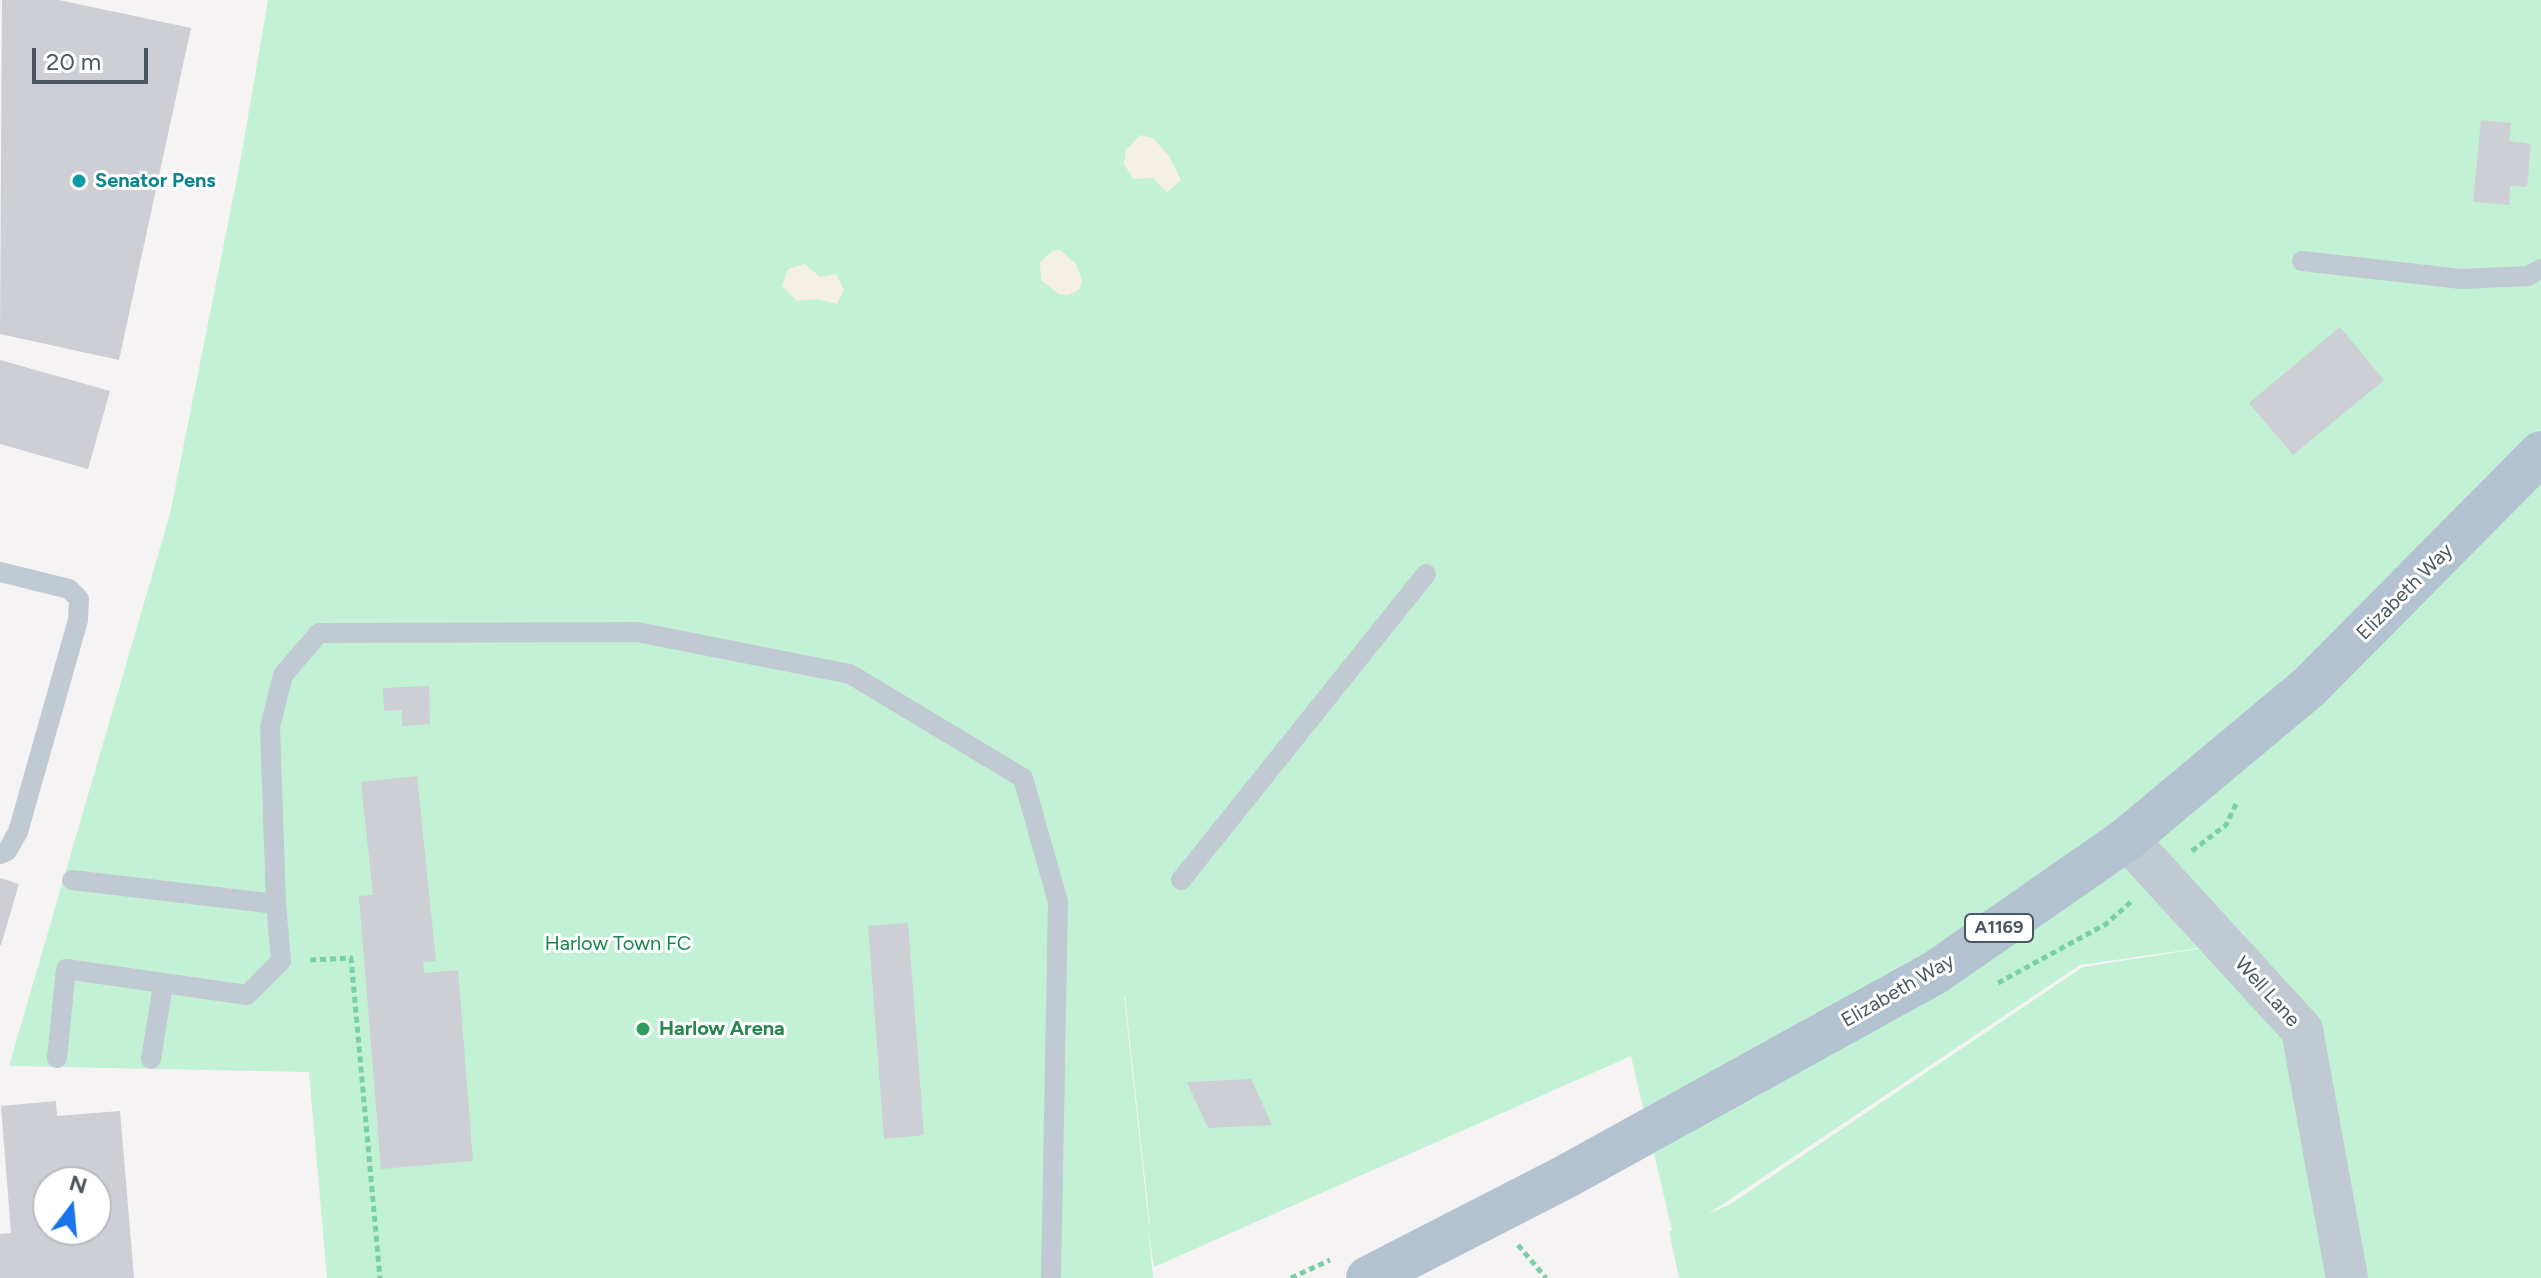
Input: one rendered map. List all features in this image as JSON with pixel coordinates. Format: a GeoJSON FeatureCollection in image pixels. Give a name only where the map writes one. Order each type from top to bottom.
{"type":"FeatureCollection","features":[{"type":"Feature","properties":{"kind":"main road","name":"Elizabeth Way"},"geometry":{"type":"LineString","coordinates":[[1351,1268],[1565,1177],[1936,972],[2127,839],[2309,687],[2541,453]]}},
{"type":"Feature","properties":{"kind":"street","name":"Well Lane"},"geometry":{"type":"LineString","coordinates":[[2127,839],[2302,1030],[2347,1278]]}},
{"type":"Feature","properties":{"kind":"lane"},"geometry":{"type":"LineString","coordinates":[[2302,261],[2461,279],[2528,276],[2541,269]]}},
{"type":"Feature","properties":{"kind":"lane"},"geometry":{"type":"LineString","coordinates":[[0,572],[69,589],[79,599],[78,620],[18,832],[7,851],[0,854]]}},
{"type":"Feature","properties":{"kind":"lane"},"geometry":{"type":"LineString","coordinates":[[1181,880],[1426,574]]}},
{"type":"Feature","properties":{"kind":"lane"},"geometry":{"type":"LineString","coordinates":[[57,1058],[66,969],[247,995],[281,961],[270,727],[283,675],[319,633],[637,632],[850,674],[1023,778],[1058,902],[1051,1278]]}},
{"type":"Feature","properties":{"kind":"lane"},"geometry":{"type":"LineString","coordinates":[[72,880],[276,904]]}},
{"type":"Feature","properties":{"kind":"lane"},"geometry":{"type":"LineString","coordinates":[[151,1059],[163,985]]}},
{"type":"Feature","properties":{"kind":"path"},"geometry":{"type":"LineString","coordinates":[[281,961],[351,958],[380,1278]]}},
{"type":"Feature","properties":{"kind":"path"},"geometry":{"type":"LineString","coordinates":[[1517,1244],[1546,1278]]}},
{"type":"Feature","properties":{"kind":"path"},"geometry":{"type":"LineString","coordinates":[[1291,1278],[1351,1268]]}},
{"type":"Feature","properties":{"kind":"green space","name":"Harlow Town FC"},"geometry":{"type":"Polygon","coordinates":[[[268,0],[2541,0],[2541,1278],[1679,1278],[1669,1231],[1672,1230],[1631,1056],[1154,1267],[1148,1228],[1153,1278],[327,1278],[309,1072],[9,1066],[170,514],[240,163],[268,0]],[[2255,940],[2080,965],[1708,1214],[1729,1205],[2083,967],[2255,940]],[[1124,996],[1149,1226],[1150,1225],[1124,996]]]}},
{"type":"Feature","properties":{"kind":"sand"},"geometry":{"type":"Polygon","coordinates":[[[1140,135],[1153,138],[1169,156],[1181,180],[1167,192],[1153,178],[1133,179],[1124,164],[1126,150],[1140,135]]]}},
{"type":"Feature","properties":{"kind":"sand"},"geometry":{"type":"Polygon","coordinates":[[[1060,250],[1076,264],[1082,280],[1079,290],[1068,295],[1059,294],[1041,280],[1040,262],[1052,251],[1060,250]]]}},
{"type":"Feature","properties":{"kind":"sand"},"geometry":{"type":"Polygon","coordinates":[[[805,264],[820,277],[836,274],[844,290],[837,304],[817,299],[797,301],[782,286],[788,269],[805,264]]]}},
{"type":"Feature","properties":{"kind":"building","name":"Senator Pens"},"geometry":{"type":"Polygon","coordinates":[[[2,0],[59,0],[191,28],[119,360],[0,334],[2,0]]]}},
{"type":"Feature","properties":{"kind":"building"},"geometry":{"type":"Polygon","coordinates":[[[2481,120],[2511,123],[2509,141],[2531,144],[2527,187],[2510,186],[2509,205],[2473,202],[2481,120]]]}},
{"type":"Feature","properties":{"kind":"building"},"geometry":{"type":"Polygon","coordinates":[[[2340,327],[2384,380],[2293,455],[2249,403],[2340,327]]]}},
{"type":"Feature","properties":{"kind":"building"},"geometry":{"type":"Polygon","coordinates":[[[0,360],[110,391],[88,469],[0,444],[0,360]]]}},
{"type":"Feature","properties":{"kind":"building"},"geometry":{"type":"Polygon","coordinates":[[[429,686],[430,724],[402,726],[402,710],[384,711],[383,688],[429,686]]]}},
{"type":"Feature","properties":{"kind":"building"},"geometry":{"type":"Polygon","coordinates":[[[417,776],[436,961],[423,962],[424,973],[458,970],[473,1161],[381,1169],[359,896],[373,895],[361,782],[417,776]]]}},
{"type":"Feature","properties":{"kind":"building"},"geometry":{"type":"Polygon","coordinates":[[[0,878],[19,884],[1,945],[0,945],[0,878]]]}},
{"type":"Feature","properties":{"kind":"building"},"geometry":{"type":"Polygon","coordinates":[[[908,923],[924,1135],[884,1139],[868,926],[908,923]]]}},
{"type":"Feature","properties":{"kind":"building"},"geometry":{"type":"Polygon","coordinates":[[[1251,1079],[1272,1125],[1208,1128],[1187,1082],[1251,1079]]]}},
{"type":"Feature","properties":{"kind":"building"},"geometry":{"type":"Polygon","coordinates":[[[56,1101],[57,1116],[120,1111],[134,1278],[0,1278],[0,1234],[11,1233],[1,1106],[56,1101]]]}},
{"type":"Feature","properties":{"kind":"place","name":"Senator Pens"},"geometry":{"type":"Point","coordinates":[79,181]}},
{"type":"Feature","properties":{"kind":"place","name":"Harlow Arena"},"geometry":{"type":"Point","coordinates":[643,1029]}}]}
